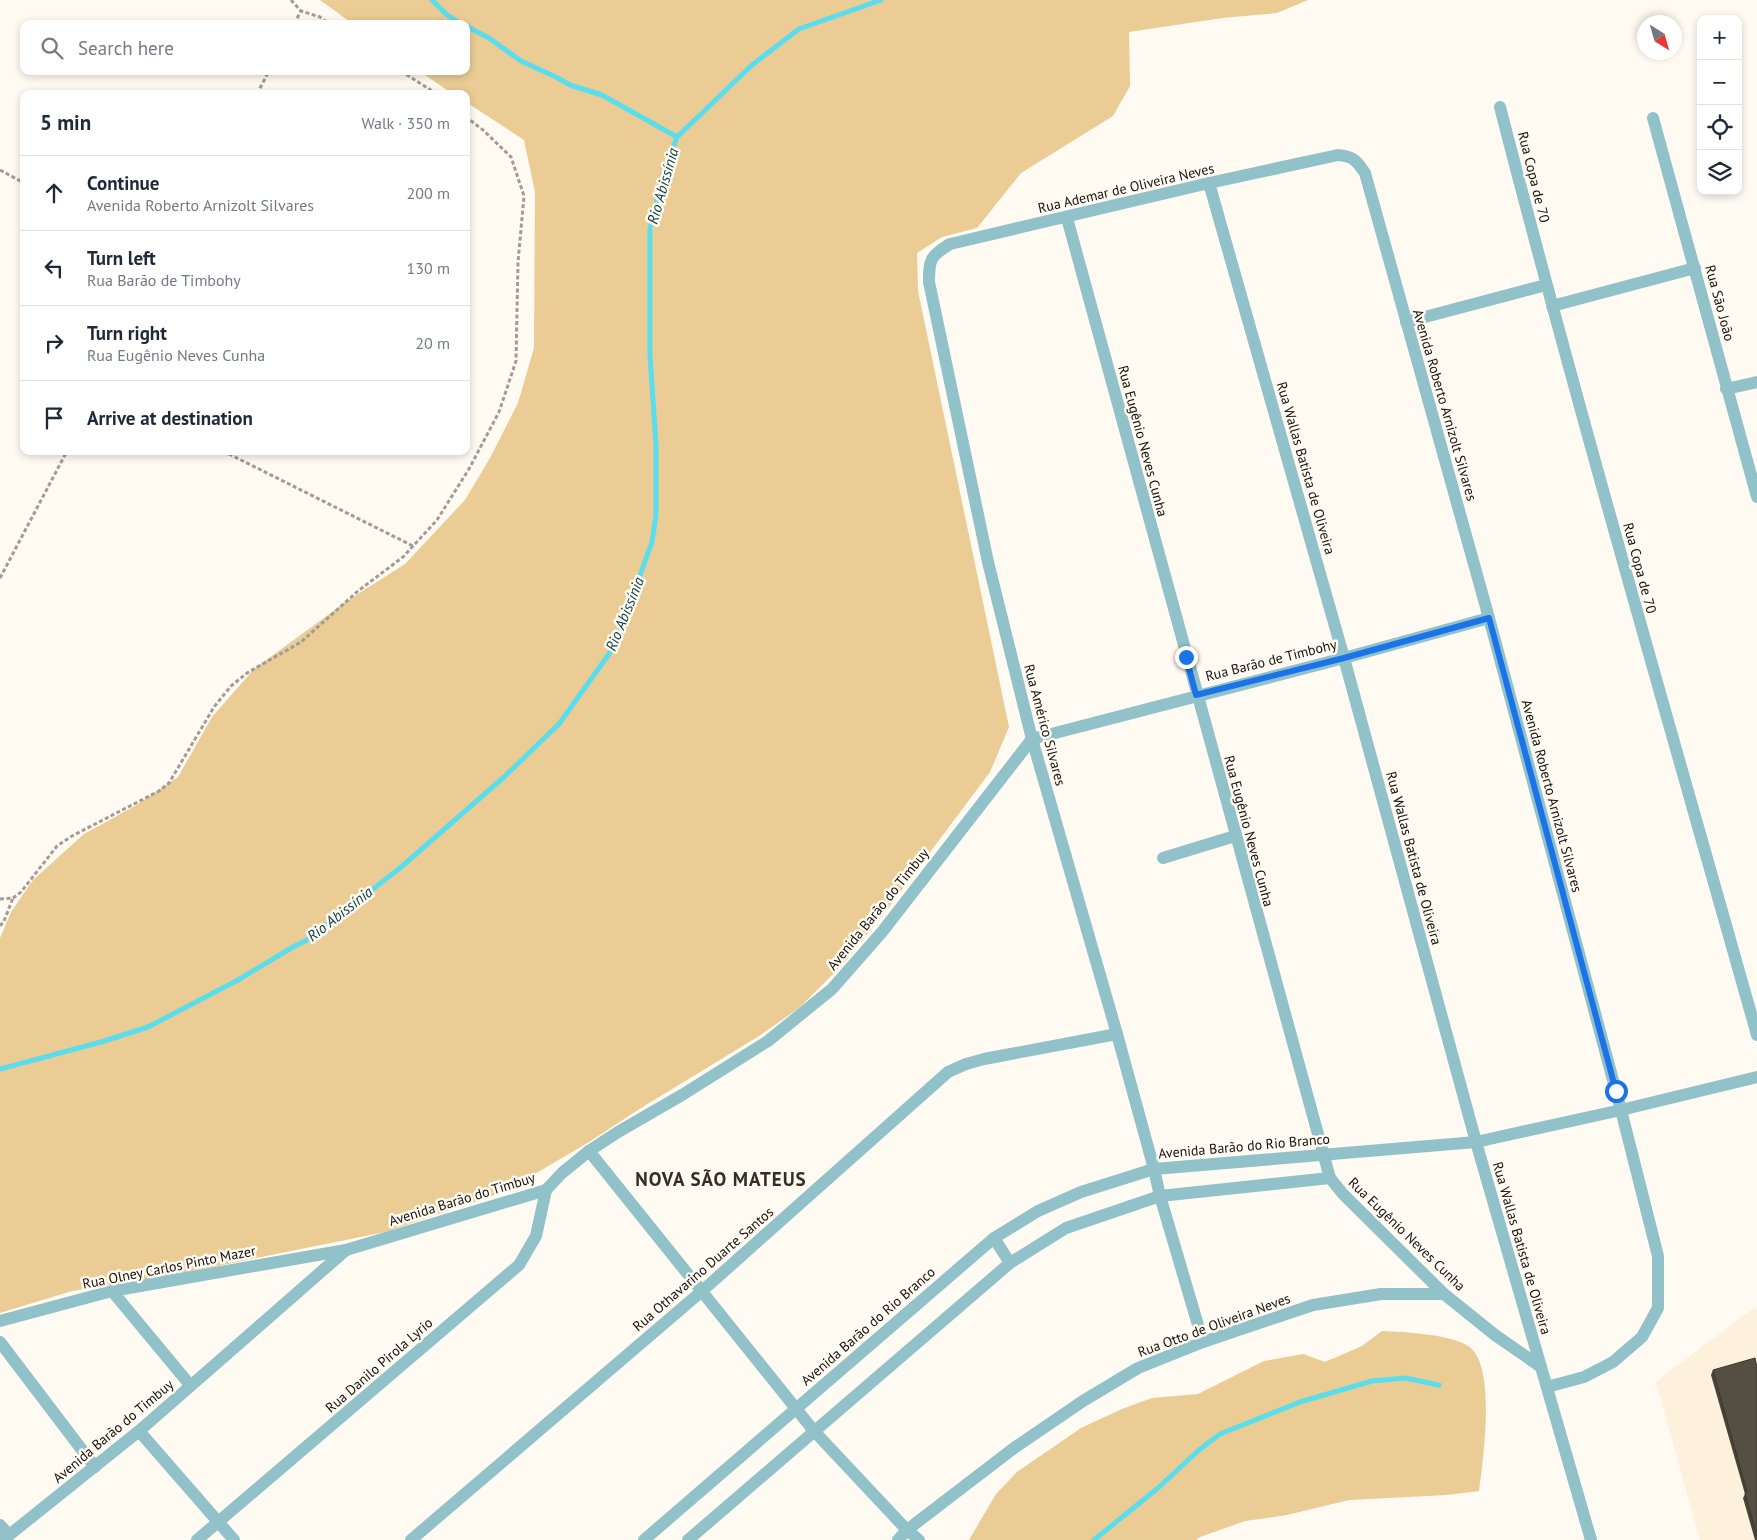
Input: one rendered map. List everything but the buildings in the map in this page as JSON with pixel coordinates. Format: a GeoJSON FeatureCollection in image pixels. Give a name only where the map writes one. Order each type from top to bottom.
{"type":"FeatureCollection","features":[{"type":"Feature","properties":{"kind":"street","name":"Rua Copa de 70"},"geometry":{"type":"LineString","coordinates":[[1500,107],[1546,285],[1667,721],[1757,1035]]}},
{"type":"Feature","properties":{"kind":"street","name":"Rua São João"},"geometry":{"type":"LineString","coordinates":[[1653,118],[1757,497]]}},
{"type":"Feature","properties":{"kind":"street","name":"Rua Ademar de Oliveira Neves"},"geometry":{"type":"LineString","coordinates":[[929,282],[929,264],[936,253],[950,244],[1209,183],[1338,155],[1349,156],[1356,160]]}},
{"type":"Feature","properties":{"kind":"street","name":"Avenida Roberto Arnizolt Silvares"},"geometry":{"type":"LineString","coordinates":[[1356,160],[1365,173],[1489,618],[1621,1110],[1658,1256],[1658,1308],[1642,1338],[1613,1362],[1584,1377],[1547,1387]]}},
{"type":"Feature","properties":{"kind":"street","name":"Rua Wallas Batista de Oliveira"},"geometry":{"type":"LineString","coordinates":[[1209,183],[1344,658],[1476,1142],[1591,1540]]}},
{"type":"Feature","properties":{"kind":"street","name":"Rua Eugênio Neves Cunha"},"geometry":{"type":"LineString","coordinates":[[1066,218],[1322,1155],[1330,1178],[1343,1194],[1444,1294],[1494,1335],[1541,1367]]}},
{"type":"Feature","properties":{"kind":"street"},"geometry":{"type":"LineString","coordinates":[[1552,306],[1695,268]]}},
{"type":"Feature","properties":{"kind":"street","name":"Rua Américo Silvares"},"geometry":{"type":"LineString","coordinates":[[929,282],[988,562],[1032,739],[1117,1034],[1160,1196],[1203,1342]]}},
{"type":"Feature","properties":{"kind":"street"},"geometry":{"type":"LineString","coordinates":[[1406,322],[1546,285]]}},
{"type":"Feature","properties":{"kind":"street"},"geometry":{"type":"LineString","coordinates":[[1726,388],[1757,382]]}},
{"type":"Feature","properties":{"kind":"street","name":"Rua Barão de Timbohy"},"geometry":{"type":"LineString","coordinates":[[1032,739],[1344,658],[1489,618]]}},
{"type":"Feature","properties":{"kind":"street","name":"Avenida Barão do Timbuy"},"geometry":{"type":"LineString","coordinates":[[6,1538],[139,1431],[346,1250],[546,1190],[562,1173],[589,1151],[768,1041],[832,989],[882,932],[1032,739]]}},
{"type":"Feature","properties":{"kind":"street"},"geometry":{"type":"LineString","coordinates":[[1163,858],[1235,836]]}},
{"type":"Feature","properties":{"kind":"street","name":"Rua Othavarino Duarte Santos"},"geometry":{"type":"LineString","coordinates":[[411,1540],[702,1291],[948,1072],[984,1059],[1117,1034]]}},
{"type":"Feature","properties":{"kind":"street","name":"Avenida Barão do Rio Branco"},"geometry":{"type":"LineString","coordinates":[[644,1540],[994,1238],[1038,1211],[1081,1192],[1154,1169],[1476,1142],[1621,1110],[1757,1077]]}},
{"type":"Feature","properties":{"kind":"street"},"geometry":{"type":"LineString","coordinates":[[589,1151],[814,1432],[903,1535],[919,1540]]}},
{"type":"Feature","properties":{"kind":"street"},"geometry":{"type":"LineString","coordinates":[[688,1540],[1010,1263],[1066,1228],[1160,1196],[1330,1178]]}},
{"type":"Feature","properties":{"kind":"street","name":"Rua Danilo Pirola Lyrio"},"geometry":{"type":"LineString","coordinates":[[197,1540],[519,1265],[536,1236],[546,1190]]}},
{"type":"Feature","properties":{"kind":"street"},"geometry":{"type":"LineString","coordinates":[[994,1238],[1010,1263]]}},
{"type":"Feature","properties":{"kind":"street","name":"Rua Olney Carlos Pinto Mazer"},"geometry":{"type":"LineString","coordinates":[[0,1321],[112,1291],[346,1250]]}},
{"type":"Feature","properties":{"kind":"street"},"geometry":{"type":"LineString","coordinates":[[112,1291],[190,1385]]}},
{"type":"Feature","properties":{"kind":"street","name":"Rua Otto de Oliveira Neves"},"geometry":{"type":"LineString","coordinates":[[903,1535],[1014,1448],[1083,1401],[1138,1368],[1203,1342],[1313,1305],[1381,1294],[1444,1294]]}},
{"type":"Feature","properties":{"kind":"street"},"geometry":{"type":"LineString","coordinates":[[0,1342],[95,1468]]}},
{"type":"Feature","properties":{"kind":"street"},"geometry":{"type":"LineString","coordinates":[[139,1431],[234,1540]]}},
{"type":"Feature","properties":{"kind":"street"},"geometry":{"type":"LineString","coordinates":[[0,1525],[6,1538]]}},
{"type":"Feature","properties":{"kind":"path"},"geometry":{"type":"LineString","coordinates":[[291,0],[301,11],[324,20]]}},
{"type":"Feature","properties":{"kind":"path"},"geometry":{"type":"LineString","coordinates":[[296,20],[301,11]]}},
{"type":"Feature","properties":{"kind":"path"},"geometry":{"type":"LineString","coordinates":[[259,90],[267,75]]}},
{"type":"Feature","properties":{"kind":"path"},"geometry":{"type":"LineString","coordinates":[[407,75],[430,90]]}},
{"type":"Feature","properties":{"kind":"path"},"geometry":{"type":"LineString","coordinates":[[0,926],[14,898],[21,892],[57,846],[72,836],[159,791],[169,783],[214,707],[231,686],[254,668],[301,642],[358,591],[403,557],[437,520],[469,469],[499,412],[516,361],[518,262],[524,196],[511,157],[470,120]]}},
{"type":"Feature","properties":{"kind":"path"},"geometry":{"type":"LineString","coordinates":[[0,170],[20,181]]}},
{"type":"Feature","properties":{"kind":"path"},"geometry":{"type":"LineString","coordinates":[[0,578],[65,455]]}},
{"type":"Feature","properties":{"kind":"path"},"geometry":{"type":"LineString","coordinates":[[232,455],[412,546]]}},
{"type":"Feature","properties":{"kind":"path"},"geometry":{"type":"LineString","coordinates":[[0,899],[14,898]]}},
{"type":"Feature","properties":{"kind":"shaded area"},"geometry":{"type":"Polygon","coordinates":[[[320,0],[1308,0],[1277,13],[1222,18],[1129,32],[1130,86],[1113,116],[1021,173],[977,228],[942,237],[917,253],[918,291],[1009,727],[990,772],[889,907],[843,964],[799,1008],[759,1036],[589,1142],[504,1192],[385,1232],[178,1274],[72,1291],[0,1313],[0,938],[11,912],[33,880],[84,834],[135,806],[178,777],[212,717],[254,669],[350,599],[405,564],[465,500],[490,458],[518,403],[534,348],[535,192],[524,140],[470,105],[470,90],[447,90],[425,75],[470,75],[470,20],[348,20],[320,0]]]}},
{"type":"Feature","properties":{"kind":"shaded area"},"geometry":{"type":"Polygon","coordinates":[[[1756,1306],[1757,1540],[1700,1540],[1656,1382],[1756,1306]]]}},
{"type":"Feature","properties":{"kind":"shaded area"},"geometry":{"type":"Polygon","coordinates":[[[1382,1331],[1439,1336],[1468,1346],[1477,1356],[1483,1372],[1486,1414],[1479,1491],[1446,1495],[1349,1500],[1287,1515],[1245,1521],[1196,1540],[969,1540],[996,1494],[1017,1472],[1081,1428],[1122,1409],[1152,1398],[1198,1394],[1264,1361],[1303,1354],[1325,1362],[1362,1346],[1382,1331]]]}},
{"type":"Feature","properties":{"kind":"waterway"},"geometry":{"type":"LineString","coordinates":[[432,0],[455,20]]}},
{"type":"Feature","properties":{"kind":"waterway","name":"Rio Abissínia"},"geometry":{"type":"LineString","coordinates":[[0,1069],[101,1042],[148,1027],[238,980],[309,939],[400,868],[504,777],[559,724],[614,647],[652,542],[656,515],[656,445],[650,355],[650,228],[664,172],[677,137],[752,65],[799,29],[881,0]]}},
{"type":"Feature","properties":{"kind":"waterway"},"geometry":{"type":"LineString","coordinates":[[470,28],[489,38],[521,61],[570,85],[602,95],[677,137]]}},
{"type":"Feature","properties":{"kind":"waterway"},"geometry":{"type":"LineString","coordinates":[[1094,1540],[1220,1434],[1300,1402],[1372,1381],[1405,1378],[1439,1385]]}},
{"type":"Feature","properties":{"kind":"district","name":"NOVA SÃO MATEUS"},"geometry":{"type":"Point","coordinates":[721,1179]}},
{"type":"Feature","properties":{"kind":"route"},"geometry":{"type":"LineString","coordinates":[[1186,657],[1196,695],[1344,658],[1489,618],[1616,1091]]}}]}
